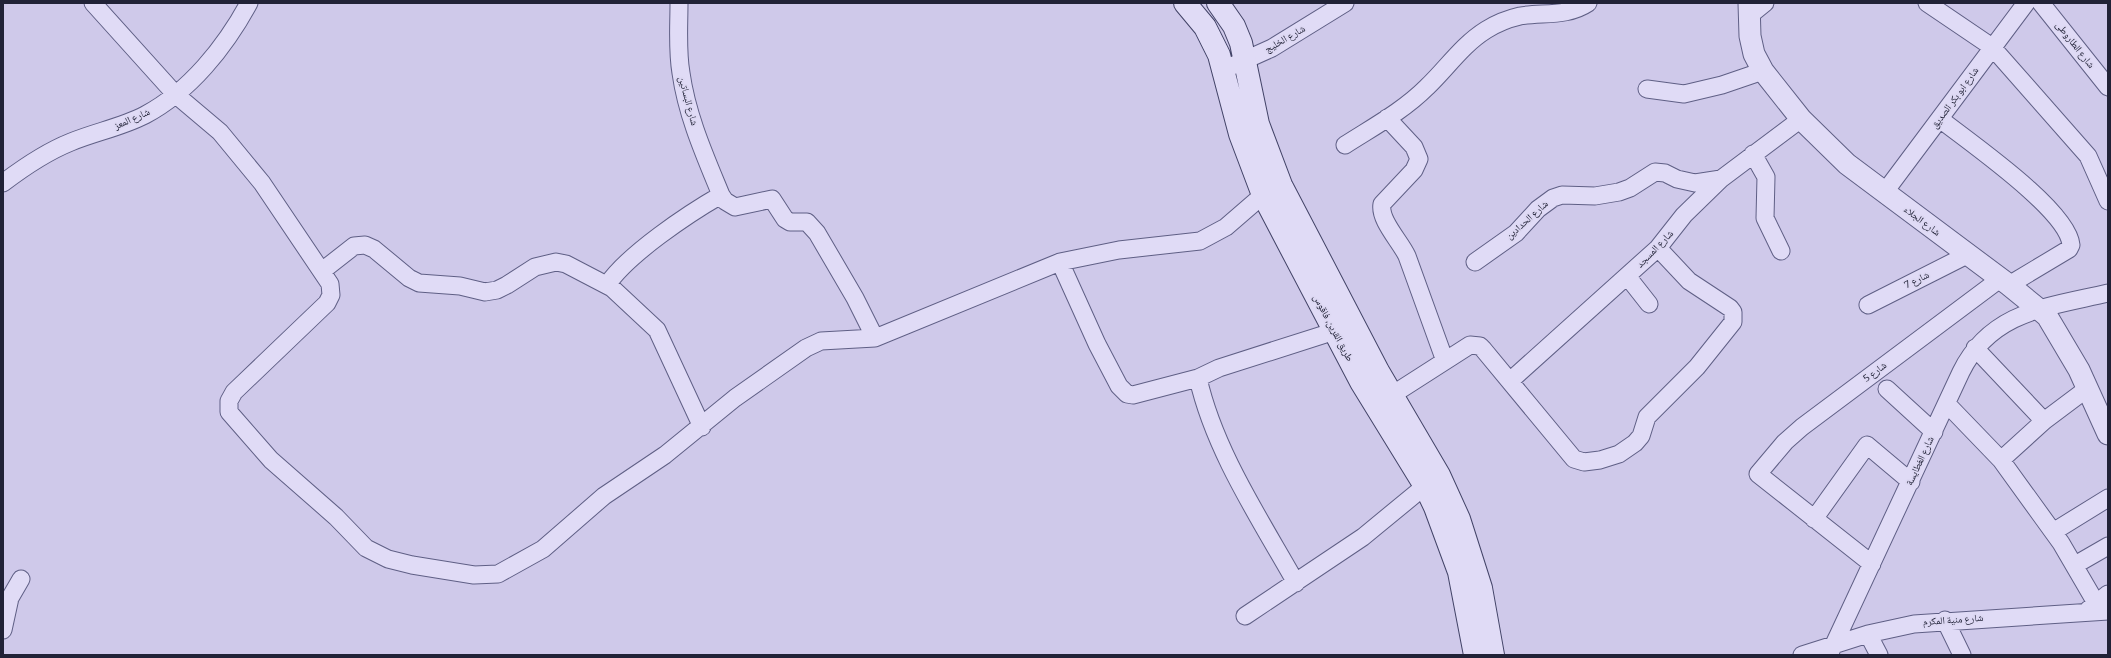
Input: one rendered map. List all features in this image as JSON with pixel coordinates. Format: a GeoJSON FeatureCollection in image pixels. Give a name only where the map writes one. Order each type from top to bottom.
{"type":"FeatureCollection","features":[{"type":"Feature","properties":{"kind":"main road","name":"طريق القرين, فاقوس"},"geometry":{"type":"LineString","coordinates":[[1185,3],[1196,14],[1209,34],[1219,55],[1240,134],[1272,190],[1370,376],[1425,486],[1444,528],[1459,572],[1475,655]]}},
{"type":"Feature","properties":{"kind":"main road","name":"طريق القرين, فاقوس"},"geometry":{"type":"LineString","coordinates":[[1218,3],[1234,26],[1245,60],[1272,190]]}},
{"type":"Feature","properties":{"kind":"main road","name":"طريق القرين, فاقوس"},"geometry":{"type":"LineString","coordinates":[[1319,280],[1335,331],[1370,376],[1392,395],[1438,475],[1461,524],[1481,588],[1493,655]]}},
{"type":"Feature","properties":{"kind":"street"},"geometry":{"type":"LineString","coordinates":[[93,3],[176,94],[225,138],[262,183],[330,284],[331,295],[327,303],[234,392],[229,401],[228,412],[272,460],[336,516],[366,548],[388,559],[474,575],[498,574],[543,549],[604,496],[665,455],[702,427],[735,398],[806,348],[821,341],[875,338],[1060,262],[1119,250],[1200,241],[1226,226],[1272,190]]}},
{"type":"Feature","properties":{"kind":"street","name":"شارع المعز"},"geometry":{"type":"LineString","coordinates":[[3,183],[52,151],[144,115],[176,94],[216,54],[238,24],[249,3]]}},
{"type":"Feature","properties":{"kind":"street","name":"شارع البساتين"},"geometry":{"type":"LineString","coordinates":[[679,3],[679,57],[684,91],[698,136],[721,195]]}},
{"type":"Feature","properties":{"kind":"street","name":"شارع الخليج"},"geometry":{"type":"LineString","coordinates":[[1223,70],[1272,48],[1345,3]]}},
{"type":"Feature","properties":{"kind":"street"},"geometry":{"type":"LineString","coordinates":[[1345,146],[1427,88],[1455,56],[1486,30],[1503,20],[1541,9],[1569,12],[1588,3]]}},
{"type":"Feature","properties":{"kind":"street"},"geometry":{"type":"LineString","coordinates":[[1749,9],[1765,3]]}},
{"type":"Feature","properties":{"kind":"street"},"geometry":{"type":"LineString","coordinates":[[1927,3],[1992,47],[2088,156],[2108,201]]}},
{"type":"Feature","properties":{"kind":"street","name":"شارع ابو بكر الصديق"},"geometry":{"type":"LineString","coordinates":[[1884,193],[2026,3]]}},
{"type":"Feature","properties":{"kind":"street","name":"شارع الطاروطى"},"geometry":{"type":"LineString","coordinates":[[2041,3],[2105,78]]}},
{"type":"Feature","properties":{"kind":"street","name":"شارع الجلاء"},"geometry":{"type":"LineString","coordinates":[[1749,9],[1750,36],[1754,54],[1763,70],[1801,119],[1847,164],[2039,309],[2055,328],[2088,388],[2108,434]]}},
{"type":"Feature","properties":{"kind":"street"},"geometry":{"type":"LineString","coordinates":[[1647,89],[1684,94],[1722,85],[1763,70]]}},
{"type":"Feature","properties":{"kind":"street"},"geometry":{"type":"LineString","coordinates":[[1386,118],[1414,147],[1419,159],[1414,170],[1382,204],[1382,217],[1400,242],[1407,256],[1445,361]]}},
{"type":"Feature","properties":{"kind":"street","name":"شارع المسجد"},"geometry":{"type":"LineString","coordinates":[[1510,381],[1658,248],[1684,216],[1721,179],[1752,154],[1801,119]]}},
{"type":"Feature","properties":{"kind":"street","name":"شارع 5"},"geometry":{"type":"LineString","coordinates":[[1814,519],[1758,474],[1785,442],[1802,427],[2004,282],[2069,249],[2071,245],[2070,236],[2059,219],[2034,194],[1940,119]]}},
{"type":"Feature","properties":{"kind":"street"},"geometry":{"type":"LineString","coordinates":[[1752,154],[1766,177],[1765,218],[1782,251]]}},
{"type":"Feature","properties":{"kind":"street","name":"شارع الحدادين"},"geometry":{"type":"LineString","coordinates":[[1475,262],[1516,233],[1538,209],[1553,198],[1562,195],[1595,196],[1619,192],[1636,185],[1655,172],[1665,173],[1677,179],[1695,183],[1721,179]]}},
{"type":"Feature","properties":{"kind":"street"},"geometry":{"type":"LineString","coordinates":[[608,286],[625,264],[699,208],[721,195],[725,201],[736,208],[772,199],[785,219],[790,222],[807,222],[811,226],[827,248],[875,338]]}},
{"type":"Feature","properties":{"kind":"street"},"geometry":{"type":"LineString","coordinates":[[322,271],[354,246],[365,245],[374,249],[409,278],[419,283],[460,286],[485,292],[497,290],[507,285],[534,267],[556,262],[566,264],[616,291],[658,330],[702,427]]}},
{"type":"Feature","properties":{"kind":"street"},"geometry":{"type":"LineString","coordinates":[[1392,395],[1470,345],[1480,346],[1574,459],[1584,462],[1600,460],[1619,454],[1635,443],[1641,436],[1646,417],[1697,367],[1733,322],[1733,312],[1730,308],[1689,281],[1658,248]]}},
{"type":"Feature","properties":{"kind":"street","name":"شارع 7"},"geometry":{"type":"LineString","coordinates":[[1868,305],[1967,255]]}},
{"type":"Feature","properties":{"kind":"street"},"geometry":{"type":"LineString","coordinates":[[1060,262],[1097,344],[1122,391],[1133,395],[1198,378],[1219,368],[1335,331]]}},
{"type":"Feature","properties":{"kind":"street"},"geometry":{"type":"LineString","coordinates":[[1627,276],[1649,304]]}},
{"type":"Feature","properties":{"kind":"street","name":"شارع الغطايسة"},"geometry":{"type":"LineString","coordinates":[[1832,650],[1964,366],[1975,348],[1998,328],[2025,314],[2039,309],[2108,293]]}},
{"type":"Feature","properties":{"kind":"street"},"geometry":{"type":"LineString","coordinates":[[1975,348],[2044,421]]}},
{"type":"Feature","properties":{"kind":"street"},"geometry":{"type":"LineString","coordinates":[[1198,378],[1203,401],[1233,470],[1296,583]]}},
{"type":"Feature","properties":{"kind":"street"},"geometry":{"type":"LineString","coordinates":[[2001,460],[2044,421],[2088,388]]}},
{"type":"Feature","properties":{"kind":"street"},"geometry":{"type":"LineString","coordinates":[[1887,389],[1934,432]]}},
{"type":"Feature","properties":{"kind":"street"},"geometry":{"type":"LineString","coordinates":[[1947,404],[2001,460],[2053,532],[2099,605]]}},
{"type":"Feature","properties":{"kind":"street"},"geometry":{"type":"LineString","coordinates":[[1872,564],[1814,519],[1867,445],[1871,446],[1911,482]]}},
{"type":"Feature","properties":{"kind":"street"},"geometry":{"type":"LineString","coordinates":[[1244,616],[1296,583],[1363,537],[1425,486]]}},
{"type":"Feature","properties":{"kind":"street"},"geometry":{"type":"LineString","coordinates":[[2053,532],[2108,498]]}},
{"type":"Feature","properties":{"kind":"street"},"geometry":{"type":"LineString","coordinates":[[2075,565],[2108,546]]}},
{"type":"Feature","properties":{"kind":"street"},"geometry":{"type":"LineString","coordinates":[[3,630],[10,598],[21,579]]}},
{"type":"Feature","properties":{"kind":"street","name":"شارع منية المكرم"},"geometry":{"type":"LineString","coordinates":[[1802,655],[1832,650],[1868,634],[1914,624],[2099,605]]}},
{"type":"Feature","properties":{"kind":"street"},"geometry":{"type":"LineString","coordinates":[[1945,620],[1962,655]]}},
{"type":"Feature","properties":{"kind":"street"},"geometry":{"type":"LineString","coordinates":[[1868,634],[1879,655]]}}]}
